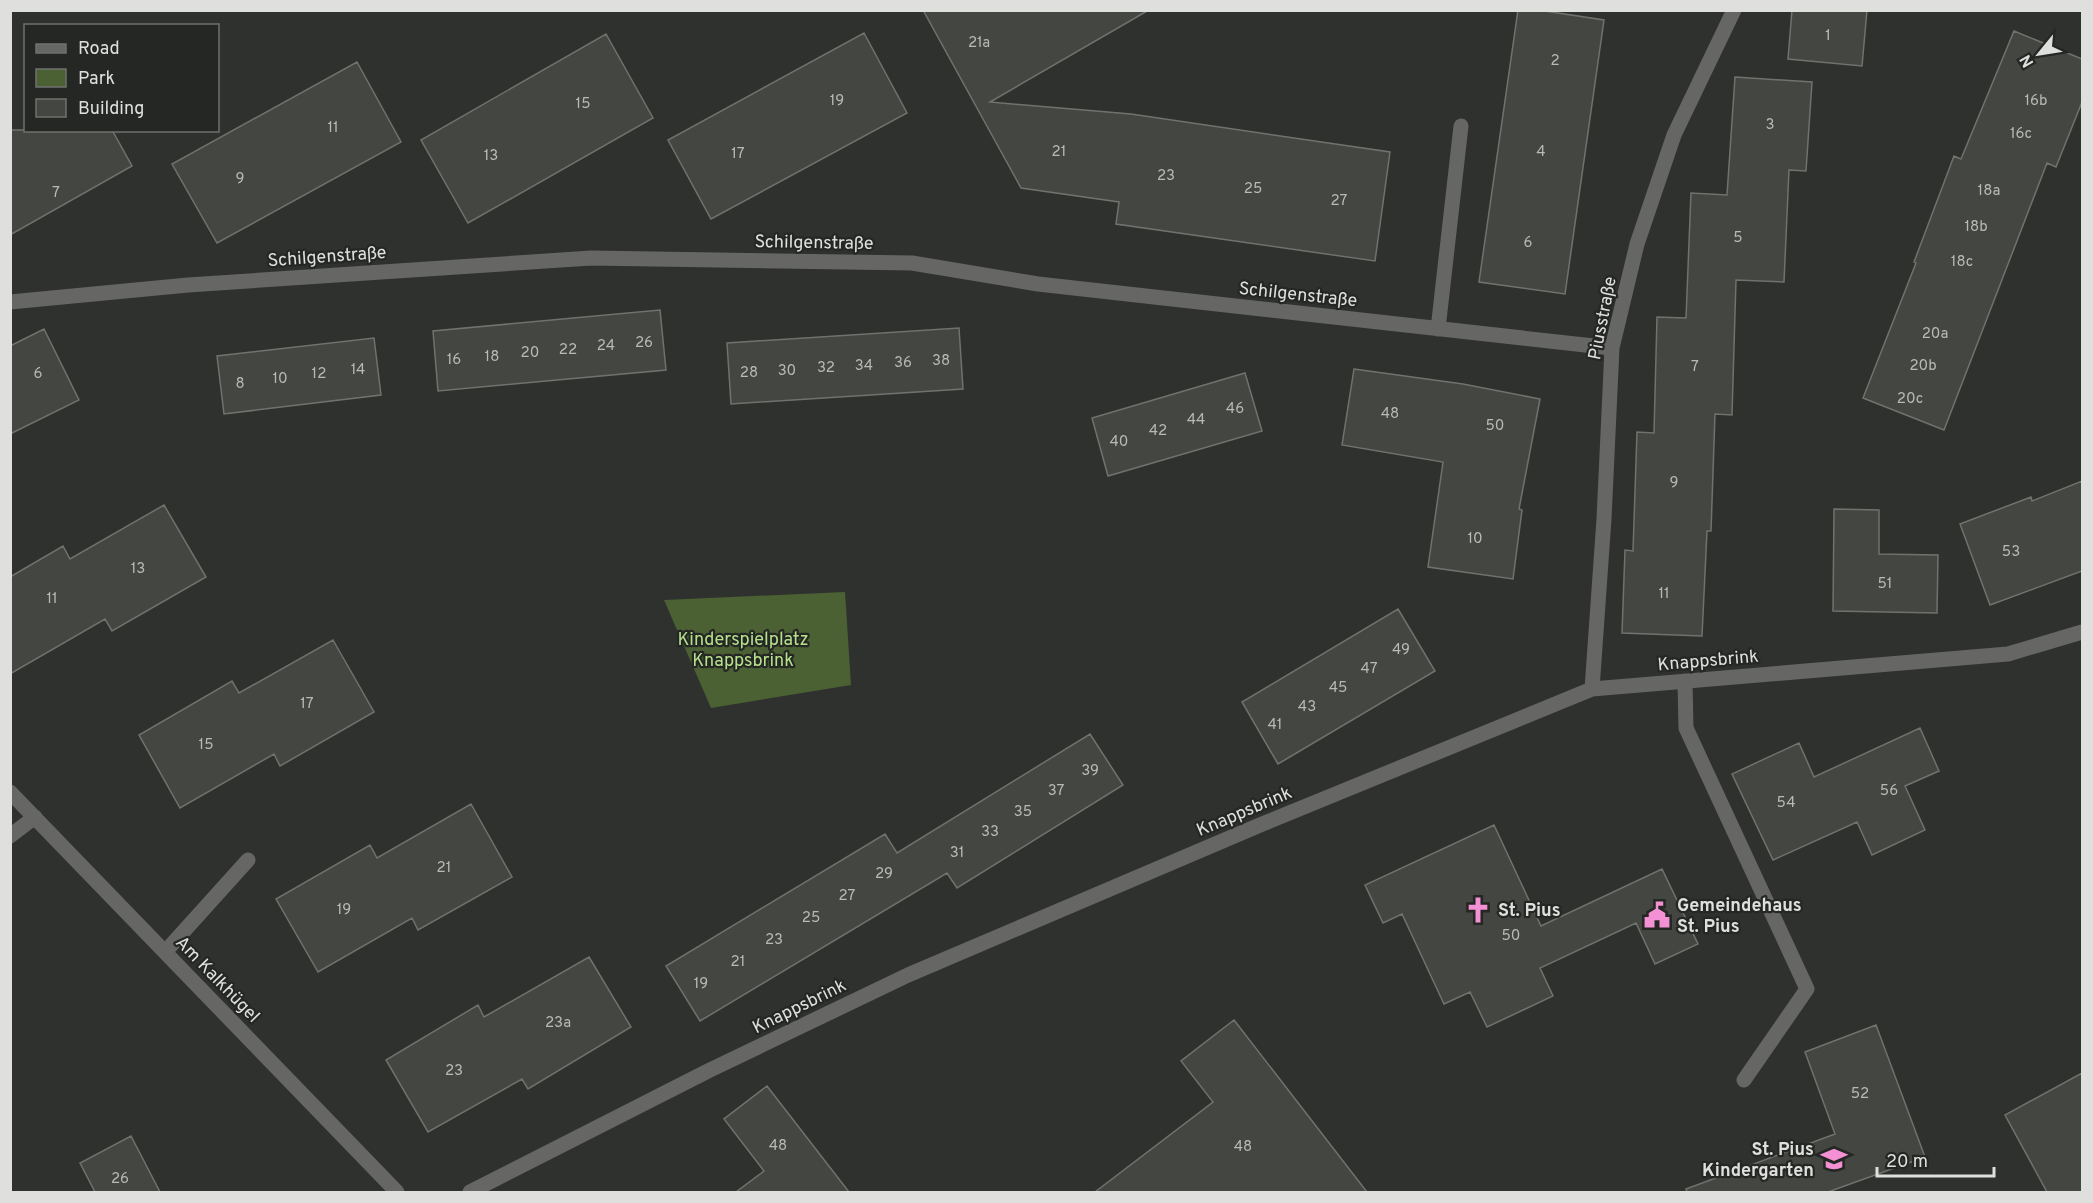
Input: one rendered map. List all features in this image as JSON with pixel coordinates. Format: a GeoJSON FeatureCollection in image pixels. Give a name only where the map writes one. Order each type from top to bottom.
{"type":"FeatureCollection","features":[{"type":"Feature","properties":{"kind":"street","name":"Piusstraße"},"geometry":{"type":"LineString","coordinates":[[1592,689],[1604,519],[1612,348],[1637,244],[1674,135],[1734,10]]}},
{"type":"Feature","properties":{"kind":"street"},"geometry":{"type":"LineString","coordinates":[[1438,329],[1461,126]]}},
{"type":"Feature","properties":{"kind":"street","name":"Schilgenstraße"},"geometry":{"type":"LineString","coordinates":[[10,302],[188,285],[591,258],[912,263],[1038,284],[1612,348]]}},
{"type":"Feature","properties":{"kind":"street","name":"Knappsbrink"},"geometry":{"type":"LineString","coordinates":[[470,1192],[710,1070],[908,975],[1260,825],[1592,689],[2008,654],[2082,632]]}},
{"type":"Feature","properties":{"kind":"street"},"geometry":{"type":"LineString","coordinates":[[1685,681],[1686,728],[1807,989],[1744,1080]]}},
{"type":"Feature","properties":{"kind":"street","name":"Am Kalkhügel"},"geometry":{"type":"LineString","coordinates":[[10,792],[397,1192]]}},
{"type":"Feature","properties":{"kind":"street"},"geometry":{"type":"LineString","coordinates":[[10,836],[35,817]]}},
{"type":"Feature","properties":{"kind":"street"},"geometry":{"type":"LineString","coordinates":[[165,952],[249,860]]}},
{"type":"Feature","properties":{"kind":"green space","name":"Kinderspielplatz Knappsbrink"},"geometry":{"type":"Polygon","coordinates":[[[845,592],[851,685],[711,708],[664,600],[845,592]]]}},
{"type":"Feature","properties":{"kind":"building"},"geometry":{"type":"Polygon","coordinates":[[[923,10],[1149,10],[990,102],[1131,114],[1390,152],[1375,261],[1116,224],[1119,202],[1021,188],[923,10]]]}},
{"type":"Feature","properties":{"kind":"building"},"geometry":{"type":"Polygon","coordinates":[[[1518,10],[1538,10],[1604,20],[1565,294],[1479,282],[1518,10]]]}},
{"type":"Feature","properties":{"kind":"building"},"geometry":{"type":"Polygon","coordinates":[[[1792,10],[1867,10],[1862,66],[1788,59],[1792,10]]]}},
{"type":"Feature","properties":{"kind":"building"},"geometry":{"type":"Polygon","coordinates":[[[2014,31],[2082,59],[2082,102],[2056,167],[2047,163],[1944,430],[1863,398],[1916,263],[1914,262],[1954,156],[1961,159],[2014,31]]]}},
{"type":"Feature","properties":{"kind":"building"},"geometry":{"type":"Polygon","coordinates":[[[864,33],[907,113],[711,219],[668,140],[864,33]]]}},
{"type":"Feature","properties":{"kind":"building"},"geometry":{"type":"Polygon","coordinates":[[[606,34],[653,118],[468,223],[421,140],[606,34]]]}},
{"type":"Feature","properties":{"kind":"building"},"geometry":{"type":"Polygon","coordinates":[[[357,62],[401,142],[217,243],[172,164],[357,62]]]}},
{"type":"Feature","properties":{"kind":"building"},"geometry":{"type":"Polygon","coordinates":[[[1735,77],[1812,82],[1806,171],[1789,170],[1784,282],[1736,280],[1732,415],[1715,414],[1711,531],[1707,531],[1702,636],[1622,633],[1625,550],[1633,551],[1637,432],[1654,433],[1657,317],[1686,318],[1691,193],[1727,195],[1735,77]]]}},
{"type":"Feature","properties":{"kind":"building"},"geometry":{"type":"Polygon","coordinates":[[[10,130],[113,132],[132,166],[10,235],[10,130]]]}},
{"type":"Feature","properties":{"kind":"building"},"geometry":{"type":"Polygon","coordinates":[[[660,310],[666,370],[438,391],[433,331],[660,310]]]}},
{"type":"Feature","properties":{"kind":"building"},"geometry":{"type":"Polygon","coordinates":[[[959,328],[963,389],[731,404],[727,343],[959,328]]]}},
{"type":"Feature","properties":{"kind":"building"},"geometry":{"type":"Polygon","coordinates":[[[44,329],[79,400],[10,434],[10,346],[44,329]]]}},
{"type":"Feature","properties":{"kind":"building"},"geometry":{"type":"Polygon","coordinates":[[[374,338],[381,395],[224,414],[217,356],[374,338]]]}},
{"type":"Feature","properties":{"kind":"building"},"geometry":{"type":"Polygon","coordinates":[[[1354,369],[1463,384],[1540,399],[1519,509],[1522,510],[1513,579],[1428,567],[1443,462],[1342,445],[1354,369]]]}},
{"type":"Feature","properties":{"kind":"building"},"geometry":{"type":"Polygon","coordinates":[[[1245,373],[1262,431],[1108,476],[1092,418],[1245,373]]]}},
{"type":"Feature","properties":{"kind":"building"},"geometry":{"type":"Polygon","coordinates":[[[2082,481],[2082,571],[1990,605],[1960,524],[2031,497],[2032,501],[2082,481]]]}},
{"type":"Feature","properties":{"kind":"building"},"geometry":{"type":"Polygon","coordinates":[[[164,505],[206,577],[112,631],[105,619],[10,674],[10,577],[63,546],[70,559],[164,505]]]}},
{"type":"Feature","properties":{"kind":"building"},"geometry":{"type":"Polygon","coordinates":[[[1834,509],[1879,510],[1879,554],[1938,555],[1937,613],[1833,611],[1834,509]]]}},
{"type":"Feature","properties":{"kind":"building"},"geometry":{"type":"Polygon","coordinates":[[[1398,609],[1435,671],[1278,764],[1242,702],[1398,609]]]}},
{"type":"Feature","properties":{"kind":"building"},"geometry":{"type":"Polygon","coordinates":[[[333,640],[374,712],[280,766],[274,754],[180,808],[139,735],[232,681],[239,693],[333,640]]]}},
{"type":"Feature","properties":{"kind":"building"},"geometry":{"type":"Polygon","coordinates":[[[1920,728],[1939,771],[1905,786],[1925,830],[1872,855],[1857,822],[1773,860],[1732,774],[1799,743],[1814,777],[1920,728]]]}},
{"type":"Feature","properties":{"kind":"building"},"geometry":{"type":"Polygon","coordinates":[[[1090,734],[1123,785],[957,888],[947,873],[700,1021],[666,966],[885,834],[897,853],[1090,734]]]}},
{"type":"Feature","properties":{"kind":"building"},"geometry":{"type":"Polygon","coordinates":[[[471,804],[512,877],[418,930],[412,918],[318,972],[276,899],[370,845],[377,858],[471,804]]]}},
{"type":"Feature","properties":{"kind":"building"},"geometry":{"type":"Polygon","coordinates":[[[1494,825],[1541,926],[1662,869],[1698,944],[1655,964],[1636,923],[1540,968],[1553,996],[1487,1027],[1470,992],[1444,1004],[1402,914],[1383,923],[1365,885],[1494,825]]]}},
{"type":"Feature","properties":{"kind":"building"},"geometry":{"type":"Polygon","coordinates":[[[589,957],[631,1027],[528,1089],[522,1079],[428,1132],[386,1060],[478,1005],[484,1017],[589,957]]]}},
{"type":"Feature","properties":{"kind":"building"},"geometry":{"type":"Polygon","coordinates":[[[1234,1020],[1367,1192],[1095,1192],[1213,1102],[1181,1061],[1234,1020]]]}},
{"type":"Feature","properties":{"kind":"building"},"geometry":{"type":"Polygon","coordinates":[[[1876,1025],[1925,1157],[1828,1192],[1687,1192],[1686,1189],[1835,1134],[1805,1052],[1876,1025]]]}},
{"type":"Feature","properties":{"kind":"building"},"geometry":{"type":"Polygon","coordinates":[[[2082,1073],[2082,1192],[2047,1192],[2005,1115],[2082,1073]]]}},
{"type":"Feature","properties":{"kind":"building"},"geometry":{"type":"Polygon","coordinates":[[[767,1086],[849,1192],[736,1192],[764,1171],[724,1119],[767,1086]]]}},
{"type":"Feature","properties":{"kind":"building"},"geometry":{"type":"Polygon","coordinates":[[[131,1136],[160,1192],[95,1192],[80,1163],[131,1136]]]}},
{"type":"Feature","properties":{"kind":"place","name":"St. Pius"},"geometry":{"type":"Point","coordinates":[1478,910]}},
{"type":"Feature","properties":{"kind":"place","name":"Gemeindehaus St. Pius"},"geometry":{"type":"Point","coordinates":[1657,915]}},
{"type":"Feature","properties":{"kind":"place","name":"St. Pius Kindergarten"},"geometry":{"type":"Point","coordinates":[1834,1159]}}]}
